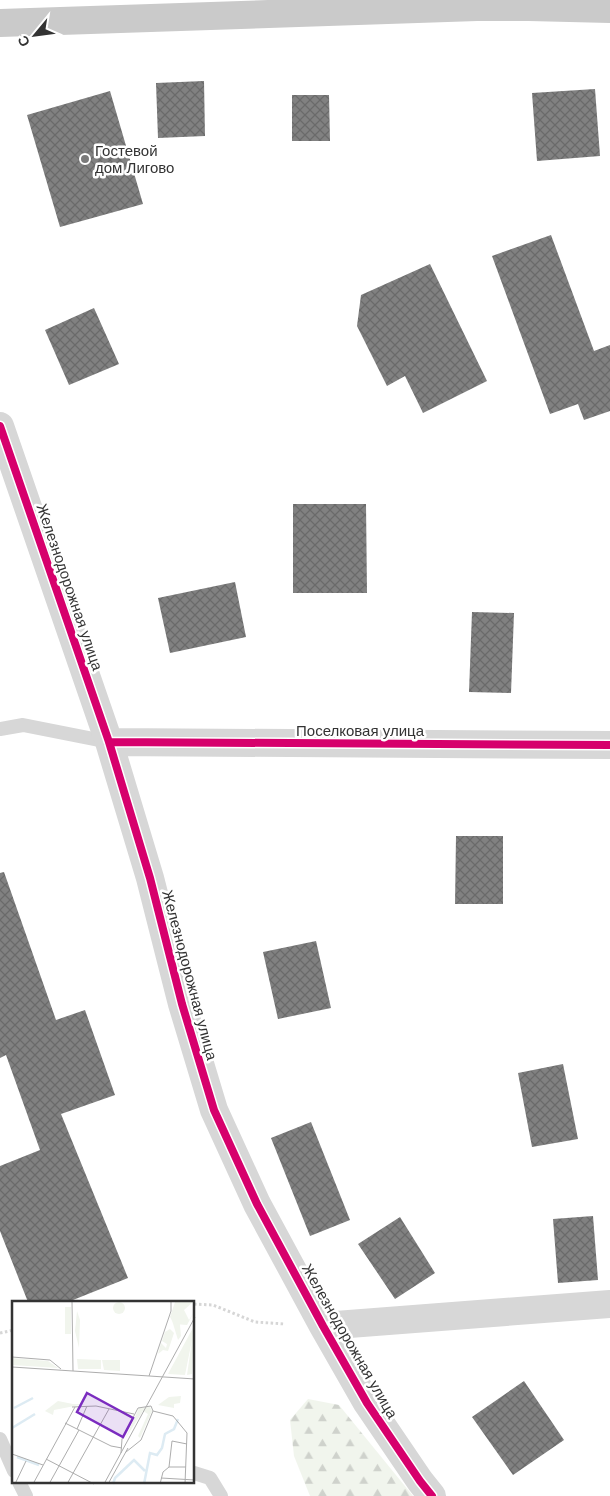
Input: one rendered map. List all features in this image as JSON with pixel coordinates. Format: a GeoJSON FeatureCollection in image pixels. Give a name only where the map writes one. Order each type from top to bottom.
{"type":"FeatureCollection","features":[{"type":"Feature","properties":{"kind":"main road"},"geometry":{"type":"LineString","coordinates":[[0,23],[540,4],[610,9]]}},
{"type":"Feature","properties":{"kind":"street","name":"Железнодорожная улица"},"geometry":{"type":"LineString","coordinates":[[0,426],[109,742],[150,878],[182,1004],[214,1110],[257,1204],[323,1326],[367,1403],[432,1496]]}},
{"type":"Feature","properties":{"kind":"street","name":"Поселковая улица"},"geometry":{"type":"LineString","coordinates":[[109,742],[610,745]]}},
{"type":"Feature","properties":{"kind":"street"},"geometry":{"type":"LineString","coordinates":[[323,1326],[610,1304]]}},
{"type":"Feature","properties":{"kind":"lane"},"geometry":{"type":"LineString","coordinates":[[0,729],[23,725],[109,742]]}},
{"type":"Feature","properties":{"kind":"lane"},"geometry":{"type":"LineString","coordinates":[[0,1439],[12,1466]]}},
{"type":"Feature","properties":{"kind":"lane"},"geometry":{"type":"LineString","coordinates":[[195,1473],[210,1478],[221,1496]]}},
{"type":"Feature","properties":{"kind":"lane"},"geometry":{"type":"LineString","coordinates":[[20,1484],[26,1496]]}},
{"type":"Feature","properties":{"kind":"path"},"geometry":{"type":"LineString","coordinates":[[195,1304],[212,1304],[255,1322],[323,1326]]}},
{"type":"Feature","properties":{"kind":"green space"},"geometry":{"type":"Polygon","coordinates":[[[308,1399],[339,1405],[413,1496],[310,1496],[294,1456],[290,1420],[308,1399]]]}},
{"type":"Feature","properties":{"kind":"building"},"geometry":{"type":"Polygon","coordinates":[[[204,81],[205,136],[158,138],[156,83],[204,81]]]}},
{"type":"Feature","properties":{"kind":"building"},"geometry":{"type":"Polygon","coordinates":[[[595,89],[600,156],[537,161],[532,93],[595,89]]]}},
{"type":"Feature","properties":{"kind":"building","name":"Гостевой дом Лигово"},"geometry":{"type":"Polygon","coordinates":[[[110,91],[143,204],[60,227],[27,115],[110,91]]]}},
{"type":"Feature","properties":{"kind":"building"},"geometry":{"type":"Polygon","coordinates":[[[292,95],[329,95],[330,141],[292,141],[292,95]]]}},
{"type":"Feature","properties":{"kind":"building"},"geometry":{"type":"Polygon","coordinates":[[[551,235],[594,351],[610,345],[610,411],[584,420],[578,404],[550,414],[492,256],[551,235]]]}},
{"type":"Feature","properties":{"kind":"building"},"geometry":{"type":"Polygon","coordinates":[[[430,264],[487,381],[423,413],[405,376],[387,386],[357,326],[361,295],[430,264]]]}},
{"type":"Feature","properties":{"kind":"building"},"geometry":{"type":"Polygon","coordinates":[[[94,308],[119,364],[69,385],[45,330],[94,308]]]}},
{"type":"Feature","properties":{"kind":"building"},"geometry":{"type":"Polygon","coordinates":[[[293,504],[366,504],[367,593],[293,593],[293,504]]]}},
{"type":"Feature","properties":{"kind":"building"},"geometry":{"type":"Polygon","coordinates":[[[235,582],[246,637],[170,653],[158,598],[235,582]]]}},
{"type":"Feature","properties":{"kind":"building"},"geometry":{"type":"Polygon","coordinates":[[[472,612],[514,613],[511,693],[469,692],[472,612]]]}},
{"type":"Feature","properties":{"kind":"building"},"geometry":{"type":"Polygon","coordinates":[[[456,836],[503,836],[503,904],[455,904],[456,836]]]}},
{"type":"Feature","properties":{"kind":"building"},"geometry":{"type":"Polygon","coordinates":[[[4,872],[56,1020],[85,1010],[115,1095],[61,1114],[128,1278],[70,1301],[28,1301],[0,1231],[0,1166],[40,1150],[6,1055],[0,1058],[0,873],[4,872]]]}},
{"type":"Feature","properties":{"kind":"building"},"geometry":{"type":"Polygon","coordinates":[[[316,941],[331,1008],[278,1019],[263,952],[316,941]]]}},
{"type":"Feature","properties":{"kind":"building"},"geometry":{"type":"Polygon","coordinates":[[[563,1064],[578,1139],[532,1147],[518,1073],[563,1064]]]}},
{"type":"Feature","properties":{"kind":"building"},"geometry":{"type":"Polygon","coordinates":[[[311,1122],[350,1220],[310,1236],[271,1138],[311,1122]]]}},
{"type":"Feature","properties":{"kind":"building"},"geometry":{"type":"Polygon","coordinates":[[[593,1216],[598,1280],[558,1283],[553,1219],[593,1216]]]}},
{"type":"Feature","properties":{"kind":"building"},"geometry":{"type":"Polygon","coordinates":[[[400,1217],[435,1273],[395,1299],[358,1244],[400,1217]]]}},
{"type":"Feature","properties":{"kind":"building"},"geometry":{"type":"Polygon","coordinates":[[[524,1381],[564,1440],[513,1475],[472,1417],[524,1381]]]}},
{"type":"Feature","properties":{"kind":"cycle path"},"geometry":{"type":"LineString","coordinates":[[0,426],[109,742],[150,878],[182,1004],[214,1110],[257,1204],[323,1326],[367,1403],[432,1496]]}},
{"type":"Feature","properties":{"kind":"cycle path"},"geometry":{"type":"LineString","coordinates":[[109,742],[610,745]]}},
{"type":"Feature","properties":{"kind":"place","name":"Гостевой дом Лигово"},"geometry":{"type":"Point","coordinates":[85,159]}}]}
